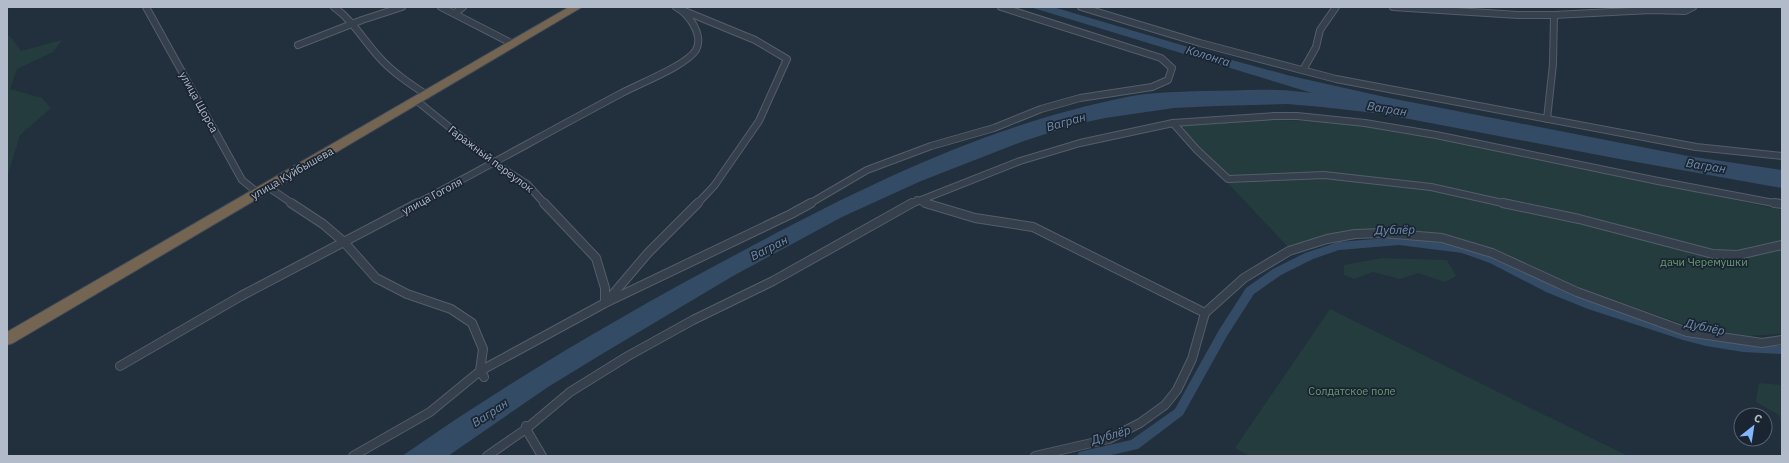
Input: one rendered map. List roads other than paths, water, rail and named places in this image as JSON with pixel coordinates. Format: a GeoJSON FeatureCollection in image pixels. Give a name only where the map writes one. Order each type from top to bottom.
{"type":"FeatureCollection","features":[{"type":"Feature","properties":{"kind":"highway","name":"улица Куйбышева"},"geometry":{"type":"LineString","coordinates":[[7,339],[577,7]]}},
{"type":"Feature","properties":{"kind":"street","name":"улица Щорса"},"geometry":{"type":"LineString","coordinates":[[146,7],[242,180],[263,190],[323,224],[344,242],[376,278],[407,294],[451,309],[472,323],[483,349],[482,374]]}},
{"type":"Feature","properties":{"kind":"street","name":"Гаражный переулок"},"geometry":{"type":"LineString","coordinates":[[334,7],[344,13],[380,58],[422,98],[494,164],[527,184],[596,258],[605,288],[605,303]]}},
{"type":"Feature","properties":{"kind":"street"},"geometry":{"type":"LineString","coordinates":[[298,45],[353,25],[373,15],[402,7]]}},
{"type":"Feature","properties":{"kind":"street"},"geometry":{"type":"LineString","coordinates":[[441,7],[513,44]]}},
{"type":"Feature","properties":{"kind":"street"},"geometry":{"type":"LineString","coordinates":[[455,13],[463,7]]}},
{"type":"Feature","properties":{"kind":"street"},"geometry":{"type":"LineString","coordinates":[[352,456],[430,412],[482,374],[605,303],[791,214],[867,170],[931,146],[994,128],[1041,109],[1080,98],[1152,87],[1168,80],[1172,68],[1161,58],[1001,7]]}},
{"type":"Feature","properties":{"kind":"street"},"geometry":{"type":"LineString","coordinates":[[1082,7],[1200,43],[1336,79],[1696,147],[1782,156]]}},
{"type":"Feature","properties":{"kind":"street"},"geometry":{"type":"LineString","coordinates":[[1302,70],[1316,46],[1320,30],[1336,7]]}},
{"type":"Feature","properties":{"kind":"street"},"geometry":{"type":"LineString","coordinates":[[1393,7],[1518,15],[1554,15],[1651,10],[1685,11],[1693,7]]}},
{"type":"Feature","properties":{"kind":"street"},"geometry":{"type":"LineString","coordinates":[[605,303],[648,253],[714,186],[760,121],[787,59],[755,40],[678,8]]}},
{"type":"Feature","properties":{"kind":"street","name":"улица Гоголя"},"geometry":{"type":"LineString","coordinates":[[120,366],[182,328],[539,140],[624,90],[671,68],[694,53],[699,43],[699,33],[678,8]]}},
{"type":"Feature","properties":{"kind":"street"},"geometry":{"type":"LineString","coordinates":[[1547,119],[1553,64],[1554,15]]}},
{"type":"Feature","properties":{"kind":"street"},"geometry":{"type":"LineString","coordinates":[[487,456],[570,392],[628,356],[693,320],[773,281],[916,200],[1028,159],[1080,143],[1173,123],[1274,116],[1297,116],[1365,123],[1436,135],[1658,181],[1782,204]]}},
{"type":"Feature","properties":{"kind":"street"},"geometry":{"type":"LineString","coordinates":[[1173,123],[1197,150],[1228,179],[1324,175],[1431,187],[1579,219],[1688,249],[1713,254],[1738,255],[1782,245]]}},
{"type":"Feature","properties":{"kind":"street"},"geometry":{"type":"LineString","coordinates":[[916,200],[975,218],[1033,227],[1206,313]]}},
{"type":"Feature","properties":{"kind":"street"},"geometry":{"type":"LineString","coordinates":[[1035,456],[1109,440],[1140,423],[1166,404],[1177,390],[1192,360],[1206,313],[1244,278],[1289,252],[1327,239],[1355,234],[1383,233],[1442,238],[1492,253],[1576,292],[1688,332],[1762,343],[1782,340]]}},
{"type":"Feature","properties":{"kind":"street"},"geometry":{"type":"LineString","coordinates":[[526,427],[542,456]]}},
{"type":"Feature","properties":{"kind":"water"},"geometry":{"type":"Polygon","coordinates":[[[1030,7],[1053,7],[1239,62],[1291,76],[1385,97],[1688,156],[1782,170],[1782,188],[1383,114],[1322,107],[1287,104],[1174,108],[1105,118],[1073,125],[1024,141],[921,181],[842,217],[733,276],[602,354],[548,387],[448,456],[402,456],[483,401],[525,375],[694,277],[784,229],[878,182],[975,141],[1075,109],[1136,95],[1174,92],[1258,90],[1286,90],[1312,93],[1030,7]]]}},
{"type":"Feature","properties":{"kind":"waterway","name":"Дублёр"},"geometry":{"type":"LineString","coordinates":[[1083,456],[1134,445],[1179,412],[1223,333],[1250,291],[1277,272],[1309,256],[1338,246],[1399,241],[1429,244],[1463,250],[1494,260],[1550,289],[1592,306],[1683,336],[1706,342],[1743,348],[1782,350]]}},
{"type":"Feature","properties":{"kind":"water label","name":"Колонга"},"geometry":{"type":"Point","coordinates":[1208,56]}},
{"type":"Feature","properties":{"kind":"water label","name":"Вагран"},"geometry":{"type":"Point","coordinates":[1387,109]}},
{"type":"Feature","properties":{"kind":"water label","name":"Вагран"},"geometry":{"type":"Point","coordinates":[1066,122]}},
{"type":"Feature","properties":{"kind":"water label","name":"Вагран"},"geometry":{"type":"Point","coordinates":[1706,166]}},
{"type":"Feature","properties":{"kind":"water label","name":"Вагран"},"geometry":{"type":"Point","coordinates":[769,248]}},
{"type":"Feature","properties":{"kind":"water label","name":"Вагран"},"geometry":{"type":"Point","coordinates":[490,413]}},
{"type":"Feature","properties":{"kind":"park label","name":"дачи Черемушки"},"geometry":{"type":"Point","coordinates":[1704,262]}},
{"type":"Feature","properties":{"kind":"park label","name":"Солдатское поле"},"geometry":{"type":"Point","coordinates":[1352,391]}}]}
